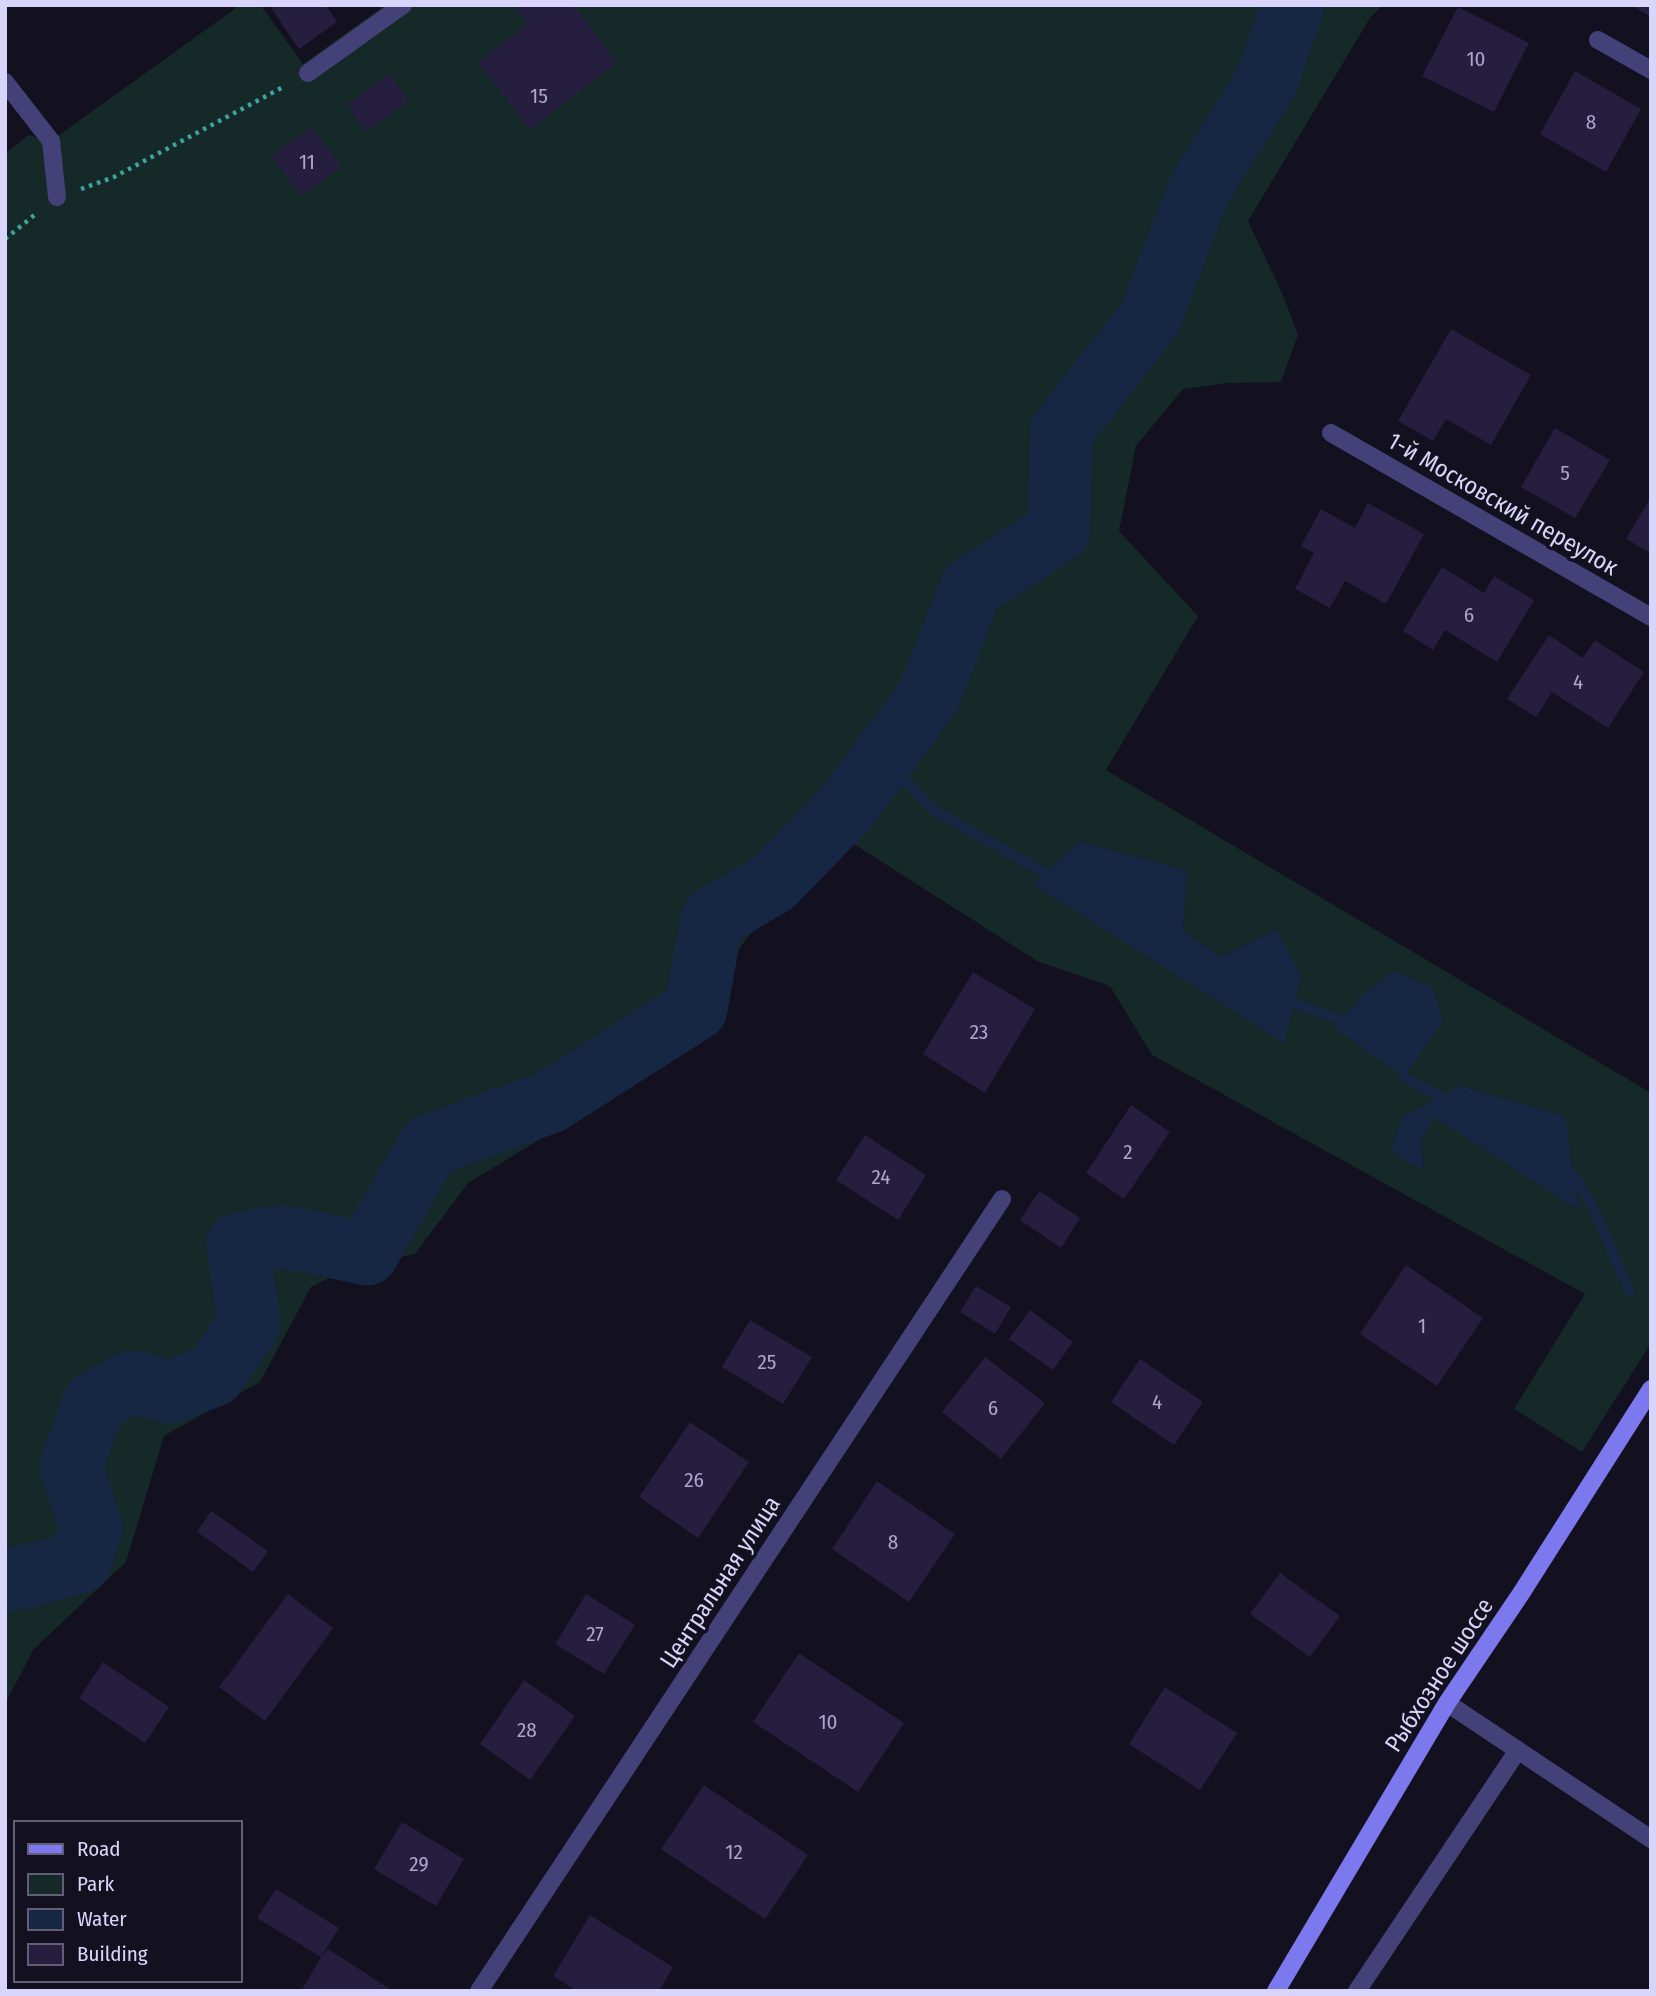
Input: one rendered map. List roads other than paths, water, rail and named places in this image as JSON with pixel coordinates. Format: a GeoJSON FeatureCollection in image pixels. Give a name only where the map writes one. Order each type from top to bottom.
{"type":"FeatureCollection","features":[{"type":"Feature","properties":{"kind":"street"},"geometry":{"type":"LineString","coordinates":[[308,73],[403,5]]}},
{"type":"Feature","properties":{"kind":"street"},"geometry":{"type":"LineString","coordinates":[[1598,40],[1651,70]]}},
{"type":"Feature","properties":{"kind":"street"},"geometry":{"type":"LineString","coordinates":[[5,82],[51,141],[57,197]]}},
{"type":"Feature","properties":{"kind":"street","name":"1-й Московский переулок"},"geometry":{"type":"LineString","coordinates":[[1332,433],[1651,617]]}},
{"type":"Feature","properties":{"kind":"street","name":"Центральная улица"},"geometry":{"type":"LineString","coordinates":[[479,1991],[1002,1199]]}},
{"type":"Feature","properties":{"kind":"street","name":"Рыбхозное шоссе"},"geometry":{"type":"LineString","coordinates":[[1276,1991],[1447,1703],[1522,1592],[1651,1389]]}},
{"type":"Feature","properties":{"kind":"street"},"geometry":{"type":"LineString","coordinates":[[1447,1703],[1651,1839]]}},
{"type":"Feature","properties":{"kind":"street"},"geometry":{"type":"LineString","coordinates":[[1357,1991],[1518,1751]]}},
{"type":"Feature","properties":{"kind":"water"},"geometry":{"type":"Polygon","coordinates":[[[1080,841],[1187,871],[1183,931],[1221,957],[1276,929],[1301,976],[1284,1043],[1033,884],[1080,841]]]}},
{"type":"Feature","properties":{"kind":"water"},"geometry":{"type":"Polygon","coordinates":[[[1394,971],[1432,987],[1443,1021],[1404,1077],[1334,1028],[1364,993],[1394,971]]]}},
{"type":"Feature","properties":{"kind":"water"},"geometry":{"type":"Polygon","coordinates":[[[1460,1086],[1565,1116],[1579,1210],[1434,1117],[1421,1141],[1424,1170],[1391,1152],[1402,1117],[1460,1086]]]}},
{"type":"Feature","properties":{"kind":"waterway"},"geometry":{"type":"LineString","coordinates":[[5,1582],[80,1562],[91,1528],[71,1466],[94,1403],[132,1382],[170,1392],[214,1375],[249,1324],[238,1244],[283,1236],[367,1254],[429,1146],[550,1102],[696,1009],[712,919],[773,883],[845,809],[929,696],[971,588],[1059,531],[1061,432],[1150,318],[1198,192],[1267,80],[1293,5]]}},
{"type":"Feature","properties":{"kind":"waterway"},"geometry":{"type":"LineString","coordinates":[[883,759],[935,811],[1045,873]]}},
{"type":"Feature","properties":{"kind":"waterway"},"geometry":{"type":"LineString","coordinates":[[1294,1003],[1341,1020]]}},
{"type":"Feature","properties":{"kind":"waterway"},"geometry":{"type":"LineString","coordinates":[[1404,1077],[1440,1096]]}},
{"type":"Feature","properties":{"kind":"waterway"},"geometry":{"type":"LineString","coordinates":[[1573,1174],[1591,1203],[1630,1292]]}}]}
